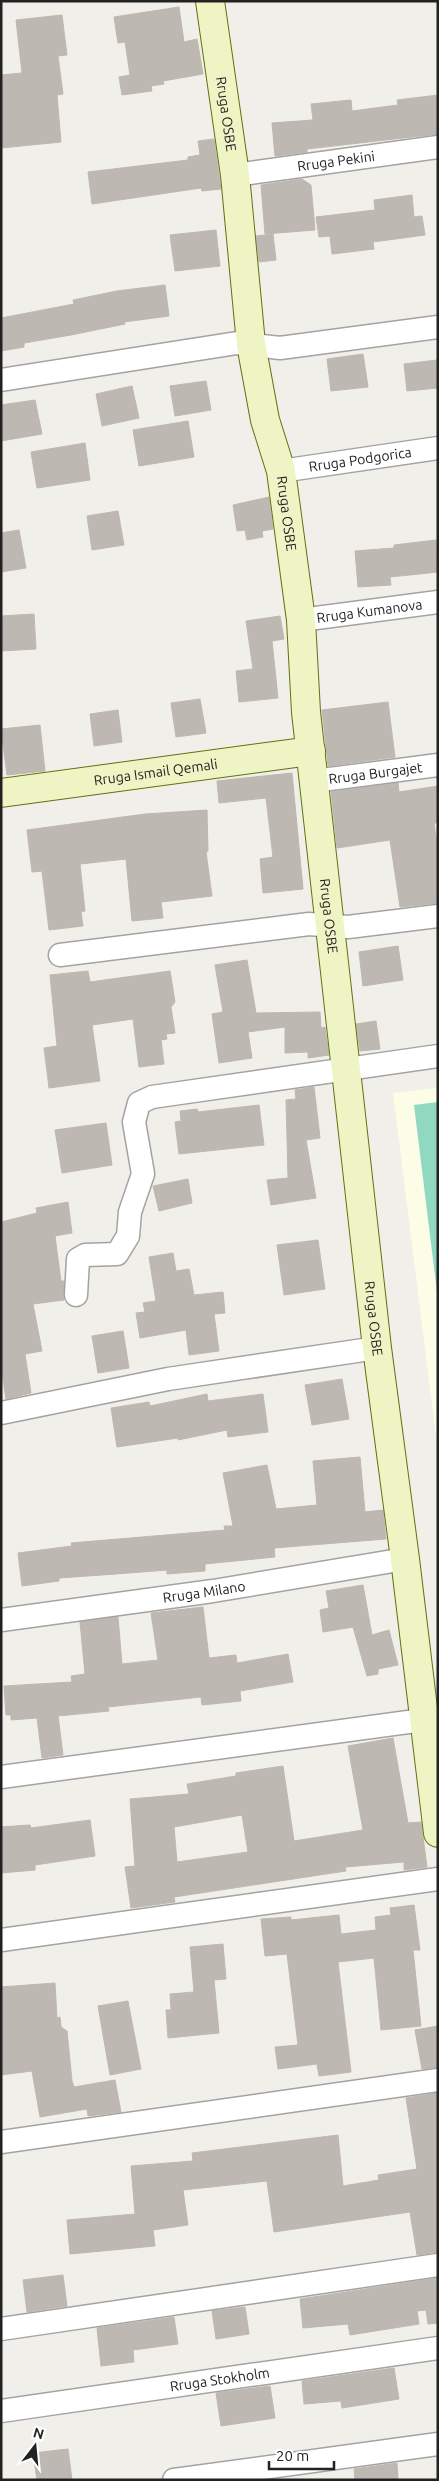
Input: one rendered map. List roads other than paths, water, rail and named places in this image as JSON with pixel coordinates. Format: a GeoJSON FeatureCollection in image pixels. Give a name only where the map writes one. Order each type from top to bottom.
{"type":"FeatureCollection","features":[{"type":"Feature","properties":{"kind":"street","name":"Rruga OSBE"},"geometry":{"type":"LineString","coordinates":[[210,1],[235,175],[251,344],[265,420],[281,471],[300,620],[314,781],[377,1348],[438,1833]]}},
{"type":"Feature","properties":{"kind":"street","name":"Rruga Pekini"},"geometry":{"type":"LineString","coordinates":[[235,175],[438,148]]}},
{"type":"Feature","properties":{"kind":"street"},"geometry":{"type":"LineString","coordinates":[[1,380],[237,344],[280,348],[438,327]]}},
{"type":"Feature","properties":{"kind":"street","name":"Rruga Podgorica"},"geometry":{"type":"LineString","coordinates":[[281,471],[438,448]]}},
{"type":"Feature","properties":{"kind":"street","name":"Rruga Kumanova"},"geometry":{"type":"LineString","coordinates":[[300,620],[438,602]]}},
{"type":"Feature","properties":{"kind":"street","name":"Rruga Ismail Qemali"},"geometry":{"type":"LineString","coordinates":[[1,793],[311,752]]}},
{"type":"Feature","properties":{"kind":"street","name":"Rruga Burgajet"},"geometry":{"type":"LineString","coordinates":[[314,781],[438,765]]}},
{"type":"Feature","properties":{"kind":"street"},"geometry":{"type":"LineString","coordinates":[[60,954],[309,924],[348,927],[438,916]]}},
{"type":"Feature","properties":{"kind":"street"},"geometry":{"type":"LineString","coordinates":[[76,1295],[78,1259],[85,1255],[118,1254],[128,1236],[130,1212],[143,1174],[134,1122],[139,1103],[152,1097],[346,1069],[375,1063],[438,1056]]}},
{"type":"Feature","properties":{"kind":"street"},"geometry":{"type":"LineString","coordinates":[[1,1413],[168,1379],[377,1348]]}},
{"type":"Feature","properties":{"kind":"street","name":"Rruga Milano"},"geometry":{"type":"LineString","coordinates":[[1,1620],[213,1591],[405,1559]]}},
{"type":"Feature","properties":{"kind":"street"},"geometry":{"type":"LineString","coordinates":[[1,1777],[423,1720]]}},
{"type":"Feature","properties":{"kind":"street"},"geometry":{"type":"LineString","coordinates":[[1,1940],[438,1879]]}},
{"type":"Feature","properties":{"kind":"street"},"geometry":{"type":"LineString","coordinates":[[1,2142],[438,2080]]}},
{"type":"Feature","properties":{"kind":"street"},"geometry":{"type":"LineString","coordinates":[[1,2329],[438,2265]]}},
{"type":"Feature","properties":{"kind":"street","name":"Rruga Stokholm"},"geometry":{"type":"LineString","coordinates":[[1,2411],[438,2348]]}},
{"type":"Feature","properties":{"kind":"street"},"geometry":{"type":"LineString","coordinates":[[174,2480],[438,2444]]}}]}
